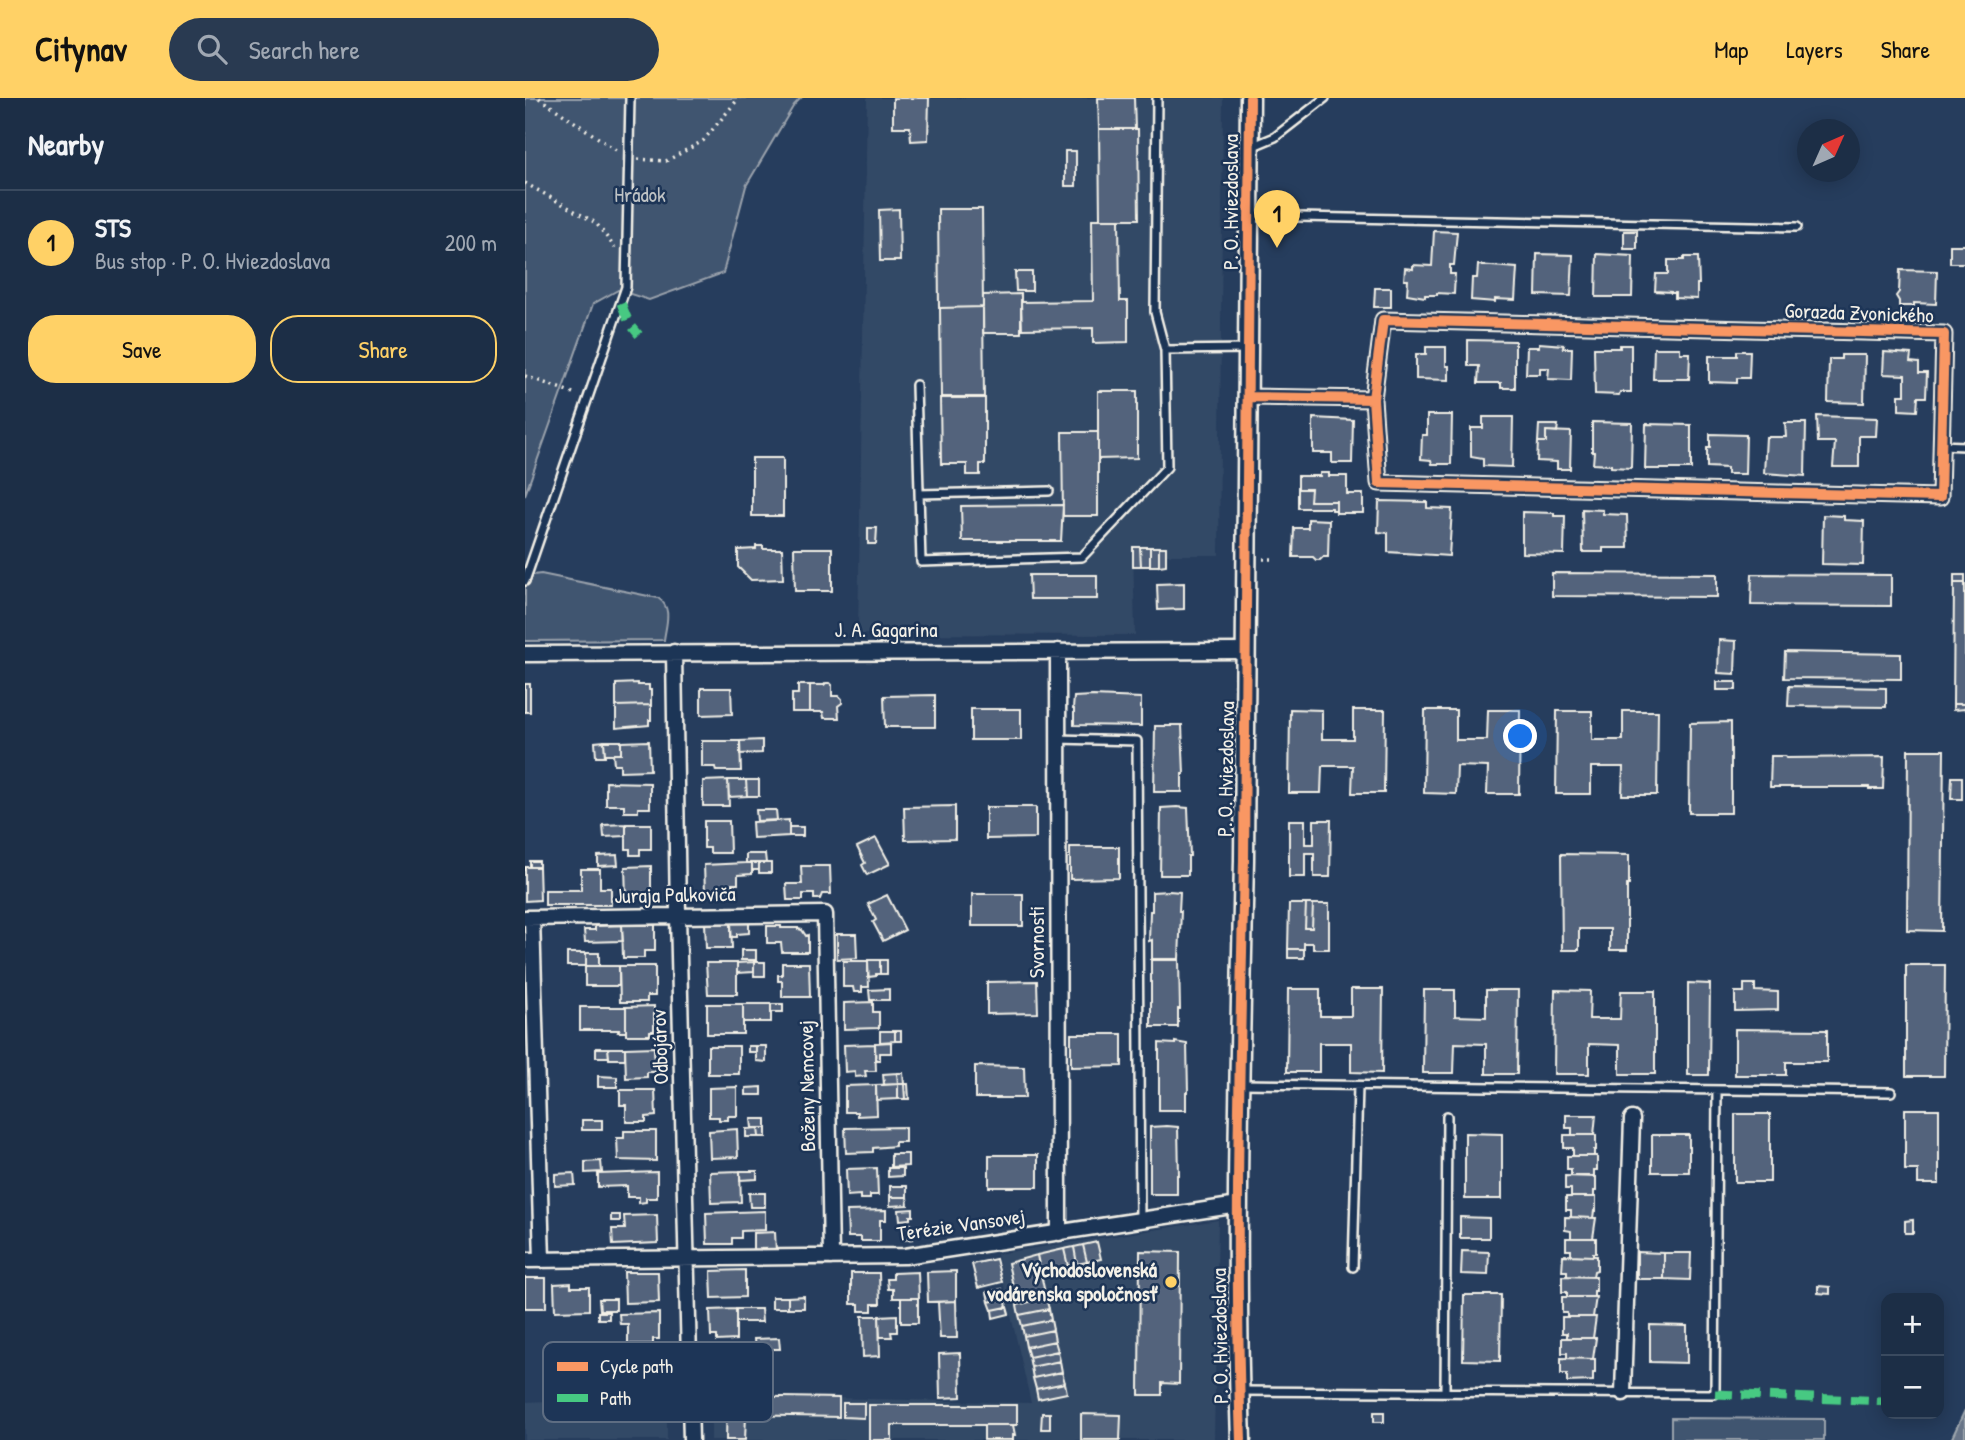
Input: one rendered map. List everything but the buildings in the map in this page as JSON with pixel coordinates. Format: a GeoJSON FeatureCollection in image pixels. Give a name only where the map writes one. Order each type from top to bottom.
{"type":"FeatureCollection","features":[{"type":"Feature","properties":{"kind":"street","name":"P. O. Hviezdoslava"},"geometry":{"type":"LineString","coordinates":[[1241,1440],[1238,1205],[1247,651],[1250,98]]}},
{"type":"Feature","properties":{"kind":"street","name":"Gorazda Zvonického"},"geometry":{"type":"LineString","coordinates":[[1383,320],[1944,334],[1940,497],[1379,483],[1373,399],[1383,320]]}},
{"type":"Feature","properties":{"kind":"street"},"geometry":{"type":"LineString","coordinates":[[1249,397],[1373,399]]}},
{"type":"Feature","properties":{"kind":"street","name":"Svornosti"},"geometry":{"type":"LineString","coordinates":[[1058,651],[1059,1233]]}},
{"type":"Feature","properties":{"kind":"street","name":"J. A. Gagarina"},"geometry":{"type":"LineString","coordinates":[[525,654],[1247,651]]}},
{"type":"Feature","properties":{"kind":"street","name":"Odbojárov"},"geometry":{"type":"LineString","coordinates":[[674,652],[689,1342]]}},
{"type":"Feature","properties":{"kind":"street","name":"Juraja Palkoviča"},"geometry":{"type":"LineString","coordinates":[[529,918],[825,914]]}},
{"type":"Feature","properties":{"kind":"street","name":"Boženy Nemcovej"},"geometry":{"type":"LineString","coordinates":[[825,914],[831,1257]]}},
{"type":"Feature","properties":{"kind":"street"},"geometry":{"type":"LineString","coordinates":[[529,918],[541,1260]]}},
{"type":"Feature","properties":{"kind":"street"},"geometry":{"type":"LineString","coordinates":[[1623,1393],[1632,1119]]}},
{"type":"Feature","properties":{"kind":"street","name":"Terézie Vansovej"},"geometry":{"type":"LineString","coordinates":[[525,1260],[905,1256],[1238,1205]]}},
{"type":"Feature","properties":{"kind":"street","name":"Odbojárov"},"geometry":{"type":"LineString","coordinates":[[691,1422],[691,1440]]}},
{"type":"Feature","properties":{"kind":"lane"},"geometry":{"type":"LineString","coordinates":[[525,581],[627,287],[630,98]]}},
{"type":"Feature","properties":{"kind":"lane"},"geometry":{"type":"LineString","coordinates":[[916,385],[921,562],[1082,557],[1167,467],[1165,350],[1155,312],[1157,98]]}},
{"type":"Feature","properties":{"kind":"lane"},"geometry":{"type":"LineString","coordinates":[[1250,147],[1275,136],[1325,98]]}},
{"type":"Feature","properties":{"kind":"lane"},"geometry":{"type":"LineString","coordinates":[[1251,216],[1797,227]]}},
{"type":"Feature","properties":{"kind":"lane"},"geometry":{"type":"LineString","coordinates":[[1165,350],[1250,349]]}},
{"type":"Feature","properties":{"kind":"lane"},"geometry":{"type":"LineString","coordinates":[[1941,445],[1965,446]]}},
{"type":"Feature","properties":{"kind":"lane"},"geometry":{"type":"LineString","coordinates":[[919,494],[1049,491]]}},
{"type":"Feature","properties":{"kind":"lane"},"geometry":{"type":"LineString","coordinates":[[1057,739],[1137,741],[1140,1220]]}},
{"type":"Feature","properties":{"kind":"lane"},"geometry":{"type":"LineString","coordinates":[[1240,1084],[1891,1091]]}},
{"type":"Feature","properties":{"kind":"lane"},"geometry":{"type":"LineString","coordinates":[[1353,1267],[1358,1086]]}},
{"type":"Feature","properties":{"kind":"lane"},"geometry":{"type":"LineString","coordinates":[[1239,1391],[1715,1394],[1717,1090]]}},
{"type":"Feature","properties":{"kind":"lane"},"geometry":{"type":"LineString","coordinates":[[1445,1392],[1447,1116]]}},
{"type":"Feature","properties":{"kind":"path"},"geometry":{"type":"LineString","coordinates":[[525,183],[596,223],[627,264]]}},
{"type":"Feature","properties":{"kind":"path"},"geometry":{"type":"LineString","coordinates":[[525,376],[588,398]]}},
{"type":"Feature","properties":{"kind":"shaded area"},"geometry":{"type":"Polygon","coordinates":[[[867,98],[1223,98],[1219,555],[1167,555],[1166,547],[1133,547],[1135,635],[858,634],[867,98]]]}},
{"type":"Feature","properties":{"kind":"shaded area"},"geometry":{"type":"Polygon","coordinates":[[[1218,1220],[1214,1440],[711,1440],[711,1422],[773,1422],[773,1397],[1031,1403],[997,1254],[1218,1220]]]}},
{"type":"Feature","properties":{"kind":"shaded area"},"geometry":{"type":"Polygon","coordinates":[[[543,1401],[543,1422],[667,1422],[667,1440],[525,1440],[525,1402],[543,1401]]]}},
{"type":"Feature","properties":{"kind":"shaded area"},"geometry":{"type":"Polygon","coordinates":[[[1965,1410],[1965,1440],[1951,1440],[1965,1410]]]}},
{"type":"Feature","properties":{"kind":"green space","name":"Hrádok"},"geometry":{"type":"Polygon","coordinates":[[[525,98],[801,98],[794,105],[746,186],[723,273],[649,300],[618,290],[593,304],[525,495],[525,98]]]}},
{"type":"Feature","properties":{"kind":"green space"},"geometry":{"type":"Polygon","coordinates":[[[541,574],[658,598],[667,611],[664,640],[525,641],[525,576],[541,574]]]}},
{"type":"Feature","properties":{"kind":"green space"},"geometry":{"type":"Polygon","coordinates":[[[1671,1418],[1824,1419],[1824,1440],[1671,1440],[1671,1418]]]}},
{"type":"Feature","properties":{"kind":"marked path"},"geometry":{"type":"LineString","coordinates":[[621,303],[629,323],[639,335]]}},
{"type":"Feature","properties":{"kind":"marked path"},"geometry":{"type":"LineString","coordinates":[[1715,1394],[1881,1401]]}},
{"type":"Feature","properties":{"kind":"cycle path"},"geometry":{"type":"LineString","coordinates":[[1241,1440],[1238,1223],[1247,670],[1250,98]]}},
{"type":"Feature","properties":{"kind":"cycle path"},"geometry":{"type":"LineString","coordinates":[[1250,397],[1373,399],[1383,320],[1944,334],[1940,497],[1379,483],[1373,399]]}},
{"type":"Feature","properties":{"kind":"place","name":"STS"},"geometry":{"type":"Point","coordinates":[1277,248]}},
{"type":"Feature","properties":{"kind":"place","name":"Východoslovenská vodárenska spoločnosť"},"geometry":{"type":"Point","coordinates":[1171,1282]}}]}
